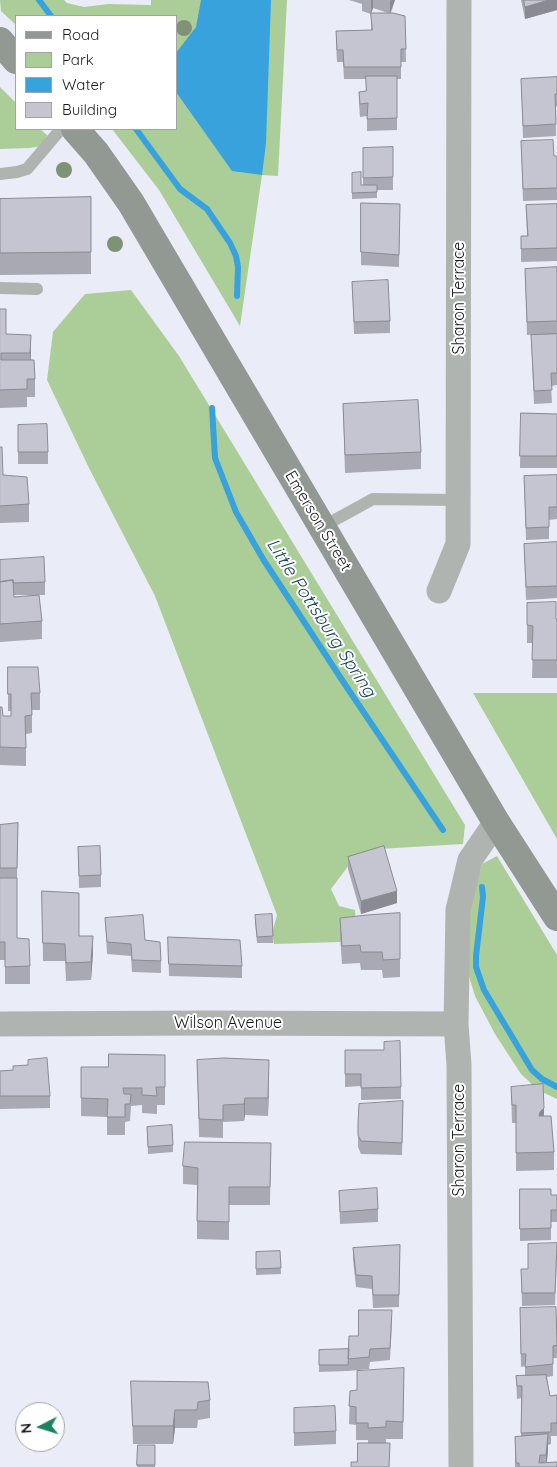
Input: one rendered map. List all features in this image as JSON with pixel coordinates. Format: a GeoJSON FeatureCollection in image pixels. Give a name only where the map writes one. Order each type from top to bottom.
{"type":"FeatureCollection","features":[{"type":"Feature","properties":{"kind":"main road"},"geometry":{"type":"LineString","coordinates":[[0,41],[15,59]]}},
{"type":"Feature","properties":{"kind":"main road","name":"Emerson Street"},"geometry":{"type":"LineString","coordinates":[[76,130],[96,153],[131,203],[496,822],[557,917]]}},
{"type":"Feature","properties":{"kind":"street","name":"Sharon Terrace"},"geometry":{"type":"LineString","coordinates":[[439,591],[458,544],[459,0]]}},
{"type":"Feature","properties":{"kind":"street","name":"Sharon Terrace"},"geometry":{"type":"LineString","coordinates":[[461,1467],[459,1075],[456,1024],[458,910],[470,860],[496,822]]}},
{"type":"Feature","properties":{"kind":"street","name":"Wilson Avenue"},"geometry":{"type":"LineString","coordinates":[[0,1024],[456,1024]]}},
{"type":"Feature","properties":{"kind":"lane"},"geometry":{"type":"LineString","coordinates":[[0,174],[28,170],[60,130]]}},
{"type":"Feature","properties":{"kind":"lane"},"geometry":{"type":"LineString","coordinates":[[0,288],[37,290]]}},
{"type":"Feature","properties":{"kind":"lane"},"geometry":{"type":"LineString","coordinates":[[322,528],[373,499],[458,500]]}},
{"type":"Feature","properties":{"kind":"green space"},"geometry":{"type":"Polygon","coordinates":[[[0,0],[64,0],[67,3],[84,7],[108,4],[151,5],[151,0],[287,0],[278,176],[262,175],[240,326],[159,190],[113,130],[178,130],[178,15],[15,15],[15,24],[1,11],[0,0]]]}},
{"type":"Feature","properties":{"kind":"green space"},"geometry":{"type":"Polygon","coordinates":[[[0,87],[15,102],[15,130],[41,130],[47,135],[43,146],[0,149],[0,87]]]}},
{"type":"Feature","properties":{"kind":"green space"},"geometry":{"type":"Polygon","coordinates":[[[131,290],[179,356],[465,825],[463,844],[379,849],[349,865],[331,889],[339,906],[355,910],[356,928],[340,942],[274,944],[272,933],[277,915],[155,596],[89,468],[47,380],[53,332],[85,294],[131,290]]]}},
{"type":"Feature","properties":{"kind":"green space"},"geometry":{"type":"Polygon","coordinates":[[[473,693],[557,693],[557,839],[473,693]]]}},
{"type":"Feature","properties":{"kind":"green space"},"geometry":{"type":"Polygon","coordinates":[[[497,856],[557,955],[557,1099],[538,1090],[521,1074],[495,1034],[475,996],[467,970],[467,915],[482,864],[497,856]]]}},
{"type":"Feature","properties":{"kind":"water"},"geometry":{"type":"Polygon","coordinates":[[[201,0],[271,0],[266,143],[262,175],[232,171],[178,95],[178,50],[196,27],[201,0]]]}},
{"type":"Feature","properties":{"kind":"building"},"geometry":{"type":"Polygon","coordinates":[[[524,0],[549,0],[525,7],[524,0]]]}},
{"type":"Feature","properties":{"kind":"building"},"geometry":{"type":"Polygon","coordinates":[[[371,13],[393,13],[405,16],[406,49],[401,49],[401,67],[344,67],[343,50],[337,50],[336,31],[372,30],[371,13]]]}},
{"type":"Feature","properties":{"kind":"building"},"geometry":{"type":"Polygon","coordinates":[[[366,76],[397,76],[397,118],[367,119],[368,103],[360,104],[359,92],[366,91],[366,76]]]}},
{"type":"Feature","properties":{"kind":"building"},"geometry":{"type":"Polygon","coordinates":[[[557,77],[557,94],[555,94],[556,124],[523,126],[521,79],[557,77]]]}},
{"type":"Feature","properties":{"kind":"building"},"geometry":{"type":"Polygon","coordinates":[[[553,140],[554,156],[557,156],[557,188],[523,189],[521,141],[553,140]]]}},
{"type":"Feature","properties":{"kind":"building"},"geometry":{"type":"Polygon","coordinates":[[[393,147],[393,177],[363,178],[363,148],[393,147]]]}},
{"type":"Feature","properties":{"kind":"building"},"geometry":{"type":"Polygon","coordinates":[[[361,172],[361,185],[377,185],[377,192],[352,193],[352,173],[361,172]]]}},
{"type":"Feature","properties":{"kind":"building"},"geometry":{"type":"Polygon","coordinates":[[[91,197],[91,252],[0,253],[0,199],[91,197]]]}},
{"type":"Feature","properties":{"kind":"building"},"geometry":{"type":"Polygon","coordinates":[[[361,203],[400,204],[399,255],[361,252],[361,203]]]}},
{"type":"Feature","properties":{"kind":"building"},"geometry":{"type":"Polygon","coordinates":[[[557,204],[557,248],[521,249],[521,236],[528,236],[526,205],[557,204]]]}},
{"type":"Feature","properties":{"kind":"building"},"geometry":{"type":"Polygon","coordinates":[[[557,267],[557,321],[527,322],[525,269],[557,267]]]}},
{"type":"Feature","properties":{"kind":"building"},"geometry":{"type":"Polygon","coordinates":[[[388,280],[390,321],[354,322],[352,282],[388,280]]]}},
{"type":"Feature","properties":{"kind":"building"},"geometry":{"type":"Polygon","coordinates":[[[0,309],[6,309],[6,334],[31,335],[30,353],[1,353],[1,360],[34,360],[35,379],[27,379],[27,389],[0,390],[0,309]]]}},
{"type":"Feature","properties":{"kind":"building"},"geometry":{"type":"Polygon","coordinates":[[[557,334],[557,373],[551,373],[552,390],[534,391],[531,335],[557,334]]]}},
{"type":"Feature","properties":{"kind":"building"},"geometry":{"type":"Polygon","coordinates":[[[418,400],[421,452],[345,455],[343,404],[418,400]]]}},
{"type":"Feature","properties":{"kind":"building"},"geometry":{"type":"Polygon","coordinates":[[[521,413],[557,414],[557,456],[520,456],[521,413]]]}},
{"type":"Feature","properties":{"kind":"building"},"geometry":{"type":"Polygon","coordinates":[[[47,424],[48,452],[18,452],[18,425],[47,424]]]}},
{"type":"Feature","properties":{"kind":"building"},"geometry":{"type":"Polygon","coordinates":[[[0,447],[2,447],[3,475],[27,477],[29,504],[0,506],[0,447]]]}},
{"type":"Feature","properties":{"kind":"building"},"geometry":{"type":"Polygon","coordinates":[[[557,475],[557,507],[549,507],[549,527],[526,528],[524,476],[557,475]]]}},
{"type":"Feature","properties":{"kind":"building"},"geometry":{"type":"Polygon","coordinates":[[[557,542],[557,586],[526,587],[524,544],[557,542]]]}},
{"type":"Feature","properties":{"kind":"building"},"geometry":{"type":"Polygon","coordinates":[[[44,557],[45,582],[13,583],[13,580],[0,582],[0,560],[44,557]]]}},
{"type":"Feature","properties":{"kind":"building"},"geometry":{"type":"Polygon","coordinates":[[[13,580],[14,597],[39,595],[42,621],[0,624],[0,582],[13,580]]]}},
{"type":"Feature","properties":{"kind":"building"},"geometry":{"type":"Polygon","coordinates":[[[556,602],[557,660],[532,660],[533,626],[527,625],[527,603],[556,602]]]}},
{"type":"Feature","properties":{"kind":"building"},"geometry":{"type":"Polygon","coordinates":[[[8,667],[38,667],[40,693],[31,693],[32,715],[25,716],[26,748],[0,747],[0,707],[2,707],[3,716],[11,716],[11,694],[8,694],[8,667]]]}},
{"type":"Feature","properties":{"kind":"building"},"geometry":{"type":"Polygon","coordinates":[[[18,823],[17,868],[0,868],[0,825],[18,823]]]}},
{"type":"Feature","properties":{"kind":"building"},"geometry":{"type":"Polygon","coordinates":[[[100,846],[101,875],[79,876],[78,847],[100,846]]]}},
{"type":"Feature","properties":{"kind":"building"},"geometry":{"type":"Polygon","coordinates":[[[384,846],[397,891],[361,901],[348,857],[384,846]]]}},
{"type":"Feature","properties":{"kind":"building"},"geometry":{"type":"Polygon","coordinates":[[[0,878],[17,878],[17,938],[29,939],[30,966],[5,967],[5,942],[0,942],[0,878]]]}},
{"type":"Feature","properties":{"kind":"building"},"geometry":{"type":"Polygon","coordinates":[[[42,891],[79,893],[79,936],[93,936],[91,962],[66,963],[65,944],[43,943],[42,891]]]}},
{"type":"Feature","properties":{"kind":"building"},"geometry":{"type":"Polygon","coordinates":[[[400,913],[400,959],[383,960],[382,952],[361,952],[360,945],[342,946],[340,918],[400,913]]]}},
{"type":"Feature","properties":{"kind":"building"},"geometry":{"type":"Polygon","coordinates":[[[272,914],[273,936],[257,937],[255,915],[272,914]]]}},
{"type":"Feature","properties":{"kind":"building"},"geometry":{"type":"Polygon","coordinates":[[[143,915],[145,940],[160,942],[161,961],[132,960],[131,944],[107,942],[105,918],[143,915]]]}},
{"type":"Feature","properties":{"kind":"building"},"geometry":{"type":"Polygon","coordinates":[[[168,937],[240,940],[242,966],[169,964],[168,937]]]}},
{"type":"Feature","properties":{"kind":"building"},"geometry":{"type":"Polygon","coordinates":[[[400,1041],[401,1087],[361,1088],[361,1074],[345,1074],[345,1050],[384,1050],[384,1042],[400,1041]]]}},
{"type":"Feature","properties":{"kind":"building"},"geometry":{"type":"Polygon","coordinates":[[[109,1054],[165,1055],[165,1087],[156,1087],[157,1096],[142,1095],[142,1088],[123,1088],[124,1094],[131,1094],[130,1104],[125,1104],[125,1117],[107,1117],[108,1099],[81,1098],[81,1067],[108,1067],[109,1054]]]}},
{"type":"Feature","properties":{"kind":"building"},"geometry":{"type":"Polygon","coordinates":[[[47,1058],[50,1096],[0,1096],[0,1071],[13,1070],[13,1066],[28,1065],[28,1060],[47,1058]]]}},
{"type":"Feature","properties":{"kind":"building"},"geometry":{"type":"Polygon","coordinates":[[[224,1058],[269,1060],[268,1098],[245,1098],[244,1104],[223,1105],[223,1120],[199,1119],[197,1060],[224,1058]]]}},
{"type":"Feature","properties":{"kind":"building"},"geometry":{"type":"Polygon","coordinates":[[[543,1084],[544,1108],[539,1116],[551,1116],[554,1152],[516,1153],[516,1105],[512,1105],[511,1087],[543,1084]]]}},
{"type":"Feature","properties":{"kind":"building"},"geometry":{"type":"Polygon","coordinates":[[[403,1101],[402,1143],[361,1141],[358,1135],[359,1104],[403,1101]]]}},
{"type":"Feature","properties":{"kind":"building"},"geometry":{"type":"Polygon","coordinates":[[[172,1125],[173,1145],[148,1147],[147,1127],[172,1125]]]}},
{"type":"Feature","properties":{"kind":"building"},"geometry":{"type":"Polygon","coordinates":[[[185,1142],[271,1143],[270,1187],[229,1187],[229,1222],[197,1221],[198,1168],[183,1166],[185,1142]]]}},
{"type":"Feature","properties":{"kind":"building"},"geometry":{"type":"Polygon","coordinates":[[[377,1188],[378,1209],[340,1212],[339,1191],[377,1188]]]}},
{"type":"Feature","properties":{"kind":"building"},"geometry":{"type":"Polygon","coordinates":[[[520,1189],[551,1189],[551,1195],[557,1195],[557,1210],[551,1210],[551,1228],[520,1229],[520,1189]]]}},
{"type":"Feature","properties":{"kind":"building"},"geometry":{"type":"Polygon","coordinates":[[[557,1243],[555,1293],[522,1293],[521,1269],[528,1269],[528,1244],[557,1243]]]}},
{"type":"Feature","properties":{"kind":"building"},"geometry":{"type":"Polygon","coordinates":[[[400,1245],[399,1295],[373,1295],[372,1276],[356,1275],[353,1248],[400,1245]]]}},
{"type":"Feature","properties":{"kind":"building"},"geometry":{"type":"Polygon","coordinates":[[[280,1251],[281,1268],[256,1269],[256,1252],[280,1251]]]}},
{"type":"Feature","properties":{"kind":"building"},"geometry":{"type":"Polygon","coordinates":[[[556,1307],[557,1345],[553,1346],[553,1364],[525,1367],[526,1354],[521,1354],[520,1308],[556,1307]]]}},
{"type":"Feature","properties":{"kind":"building"},"geometry":{"type":"Polygon","coordinates":[[[359,1310],[392,1310],[390,1348],[370,1349],[369,1357],[348,1359],[349,1336],[358,1336],[359,1310]]]}},
{"type":"Feature","properties":{"kind":"building"},"geometry":{"type":"Polygon","coordinates":[[[349,1349],[348,1365],[319,1365],[319,1350],[349,1349]]]}},
{"type":"Feature","properties":{"kind":"building"},"geometry":{"type":"Polygon","coordinates":[[[404,1368],[403,1422],[386,1421],[386,1427],[368,1428],[368,1423],[356,1423],[356,1407],[349,1406],[350,1391],[357,1390],[357,1371],[404,1368]]]}},
{"type":"Feature","properties":{"kind":"building"},"geometry":{"type":"Polygon","coordinates":[[[546,1375],[550,1396],[557,1395],[557,1423],[551,1423],[551,1432],[521,1433],[522,1386],[517,1386],[516,1376],[546,1375]]]}},
{"type":"Feature","properties":{"kind":"building"},"geometry":{"type":"Polygon","coordinates":[[[131,1381],[208,1382],[210,1400],[198,1402],[197,1410],[175,1410],[173,1426],[133,1426],[131,1381]]]}},
{"type":"Feature","properties":{"kind":"building"},"geometry":{"type":"Polygon","coordinates":[[[335,1406],[336,1431],[294,1433],[294,1408],[335,1406]]]}},
{"type":"Feature","properties":{"kind":"building"},"geometry":{"type":"Polygon","coordinates":[[[548,1434],[546,1455],[540,1455],[539,1463],[557,1462],[557,1467],[519,1467],[519,1463],[516,1463],[515,1437],[548,1434]]]}},
{"type":"Feature","properties":{"kind":"building"},"geometry":{"type":"Polygon","coordinates":[[[358,1443],[390,1443],[389,1467],[351,1467],[351,1462],[357,1462],[358,1443]]]}},
{"type":"Feature","properties":{"kind":"building"},"geometry":{"type":"Polygon","coordinates":[[[138,1445],[155,1445],[155,1465],[137,1465],[138,1445]]]}},
{"type":"Feature","properties":{"kind":"waterway","name":"Little Pottsburg Spring"},"geometry":{"type":"LineString","coordinates":[[39,0],[50,15]]}},
{"type":"Feature","properties":{"kind":"waterway","name":"Little Pottsburg Spring"},"geometry":{"type":"LineString","coordinates":[[137,130],[180,189],[207,209],[230,243],[236,256],[238,267],[237,296]]}},
{"type":"Feature","properties":{"kind":"waterway","name":"Little Pottsburg Spring"},"geometry":{"type":"LineString","coordinates":[[212,408],[215,458],[236,512],[263,559],[443,830]]}},
{"type":"Feature","properties":{"kind":"waterway","name":"Little Pottsburg Spring"},"geometry":{"type":"LineString","coordinates":[[482,887],[483,897],[476,967],[484,990],[532,1070],[542,1079],[557,1087]]}}]}
